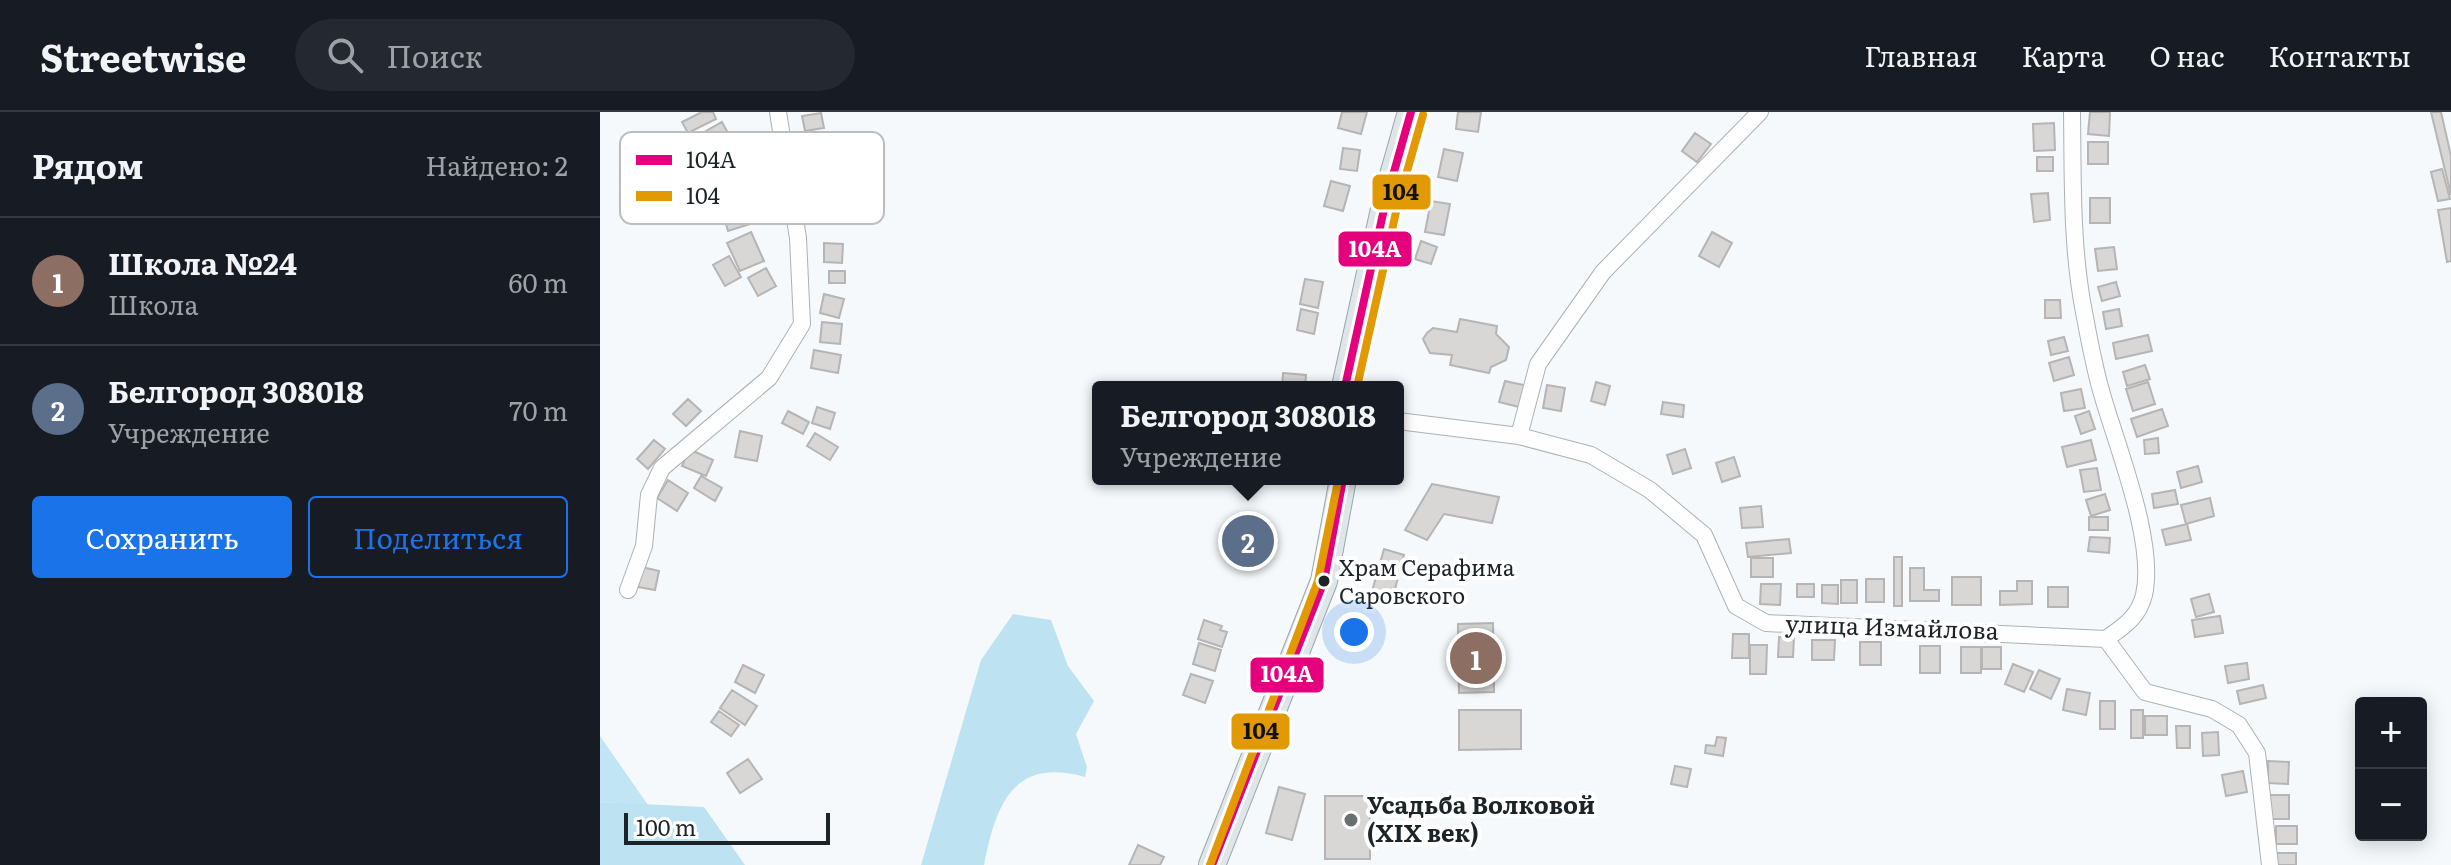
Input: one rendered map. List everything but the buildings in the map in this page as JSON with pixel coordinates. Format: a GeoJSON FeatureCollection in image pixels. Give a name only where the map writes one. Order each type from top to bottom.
{"type":"FeatureCollection","features":[{"type":"Feature","properties":{"kind":"main road"},"geometry":{"type":"LineString","coordinates":[[1346,381],[1386,200],[1411,112]]}},
{"type":"Feature","properties":{"kind":"main road"},"geometry":{"type":"LineString","coordinates":[[1362,381],[1403,198],[1427,112]]}},
{"type":"Feature","properties":{"kind":"main road"},"geometry":{"type":"LineString","coordinates":[[1197,865],[1307,577],[1325,485]]}},
{"type":"Feature","properties":{"kind":"main road"},"geometry":{"type":"LineString","coordinates":[[1212,865],[1324,581],[1342,485]]}},
{"type":"Feature","properties":{"kind":"street"},"geometry":{"type":"LineString","coordinates":[[778,112],[781,132]]}},
{"type":"Feature","properties":{"kind":"street"},"geometry":{"type":"LineString","coordinates":[[1519,436],[1538,364],[1603,272],[1760,112]]}},
{"type":"Feature","properties":{"kind":"street"},"geometry":{"type":"LineString","coordinates":[[2072,112],[2074,234],[2083,308],[2101,391],[2139,520],[2145,566],[2144,594],[2134,619],[2106,639],[2145,692],[2212,709],[2239,725],[2257,753],[2270,865]]}},
{"type":"Feature","properties":{"kind":"street"},"geometry":{"type":"LineString","coordinates":[[628,590],[644,546],[649,495],[662,468],[769,378],[802,324],[796,224]]}},
{"type":"Feature","properties":{"kind":"street","name":"улица Измайлова"},"geometry":{"type":"LineString","coordinates":[[1404,422],[1519,436],[1591,455],[1650,490],[1704,535],[1736,606],[1766,623],[2036,633],[2106,639]]}},
{"type":"Feature","properties":{"kind":"shaded area"},"geometry":{"type":"Polygon","coordinates":[[[1013,614],[1051,620],[1068,666],[1094,701],[1076,734],[1087,767],[1085,777],[1041,774],[1025,780],[1012,791],[995,823],[984,865],[921,865],[981,660],[1013,614]]]}},
{"type":"Feature","properties":{"kind":"shaded area"},"geometry":{"type":"Polygon","coordinates":[[[600,736],[648,805],[600,802],[600,736]]]}},
{"type":"Feature","properties":{"kind":"shaded area"},"geometry":{"type":"Polygon","coordinates":[[[600,802],[704,807],[745,865],[600,865],[600,802]]]}},
{"type":"Feature","properties":{"kind":"transit line","name":"104А"},"geometry":{"type":"LineString","coordinates":[[1346,381],[1386,200],[1411,112]]}},
{"type":"Feature","properties":{"kind":"transit line","name":"104"},"geometry":{"type":"LineString","coordinates":[[1358,381],[1398,203],[1423,115]]}},
{"type":"Feature","properties":{"kind":"transit line","name":"104"},"geometry":{"type":"LineString","coordinates":[[1210,865],[1318,581],[1337,485]]}},
{"type":"Feature","properties":{"kind":"transit line","name":"104А"},"geometry":{"type":"LineString","coordinates":[[1212,865],[1324,581],[1342,485]]}},
{"type":"Feature","properties":{"kind":"place","name":"Белгород 308018"},"geometry":{"type":"Point","coordinates":[1248,541]}},
{"type":"Feature","properties":{"kind":"place","name":"Храм Серафима Саровского"},"geometry":{"type":"Point","coordinates":[1324,581]}},
{"type":"Feature","properties":{"kind":"place","name":"Школа №24"},"geometry":{"type":"Point","coordinates":[1476,658]}},
{"type":"Feature","properties":{"kind":"place","name":"Усадьба Волковой (XIX век)"},"geometry":{"type":"Point","coordinates":[1351,820]}}]}
